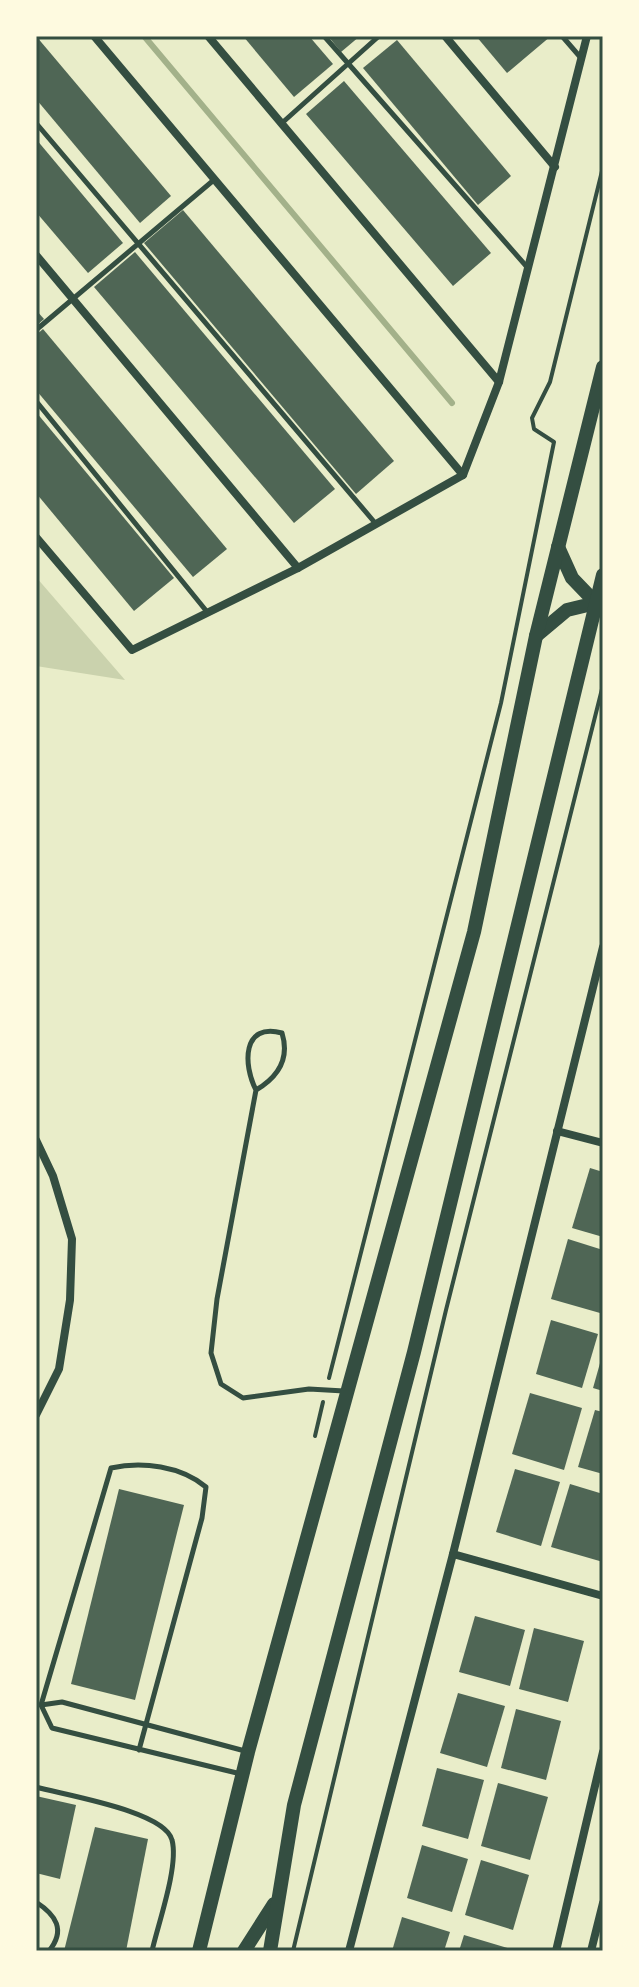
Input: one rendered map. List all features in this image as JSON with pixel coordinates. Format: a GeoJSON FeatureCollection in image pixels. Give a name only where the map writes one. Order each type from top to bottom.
{"type":"FeatureCollection","features":[{"type":"Feature","properties":{"kind":"main road"},"geometry":{"type":"LineString","coordinates":[[199,1951],[242,1775],[345,1391],[474,932],[536,636],[603,367]]}},
{"type":"Feature","properties":{"kind":"main road"},"geometry":{"type":"LineString","coordinates":[[558,546],[572,578],[599,604]]}},
{"type":"Feature","properties":{"kind":"main road"},"geometry":{"type":"LineString","coordinates":[[270,1951],[294,1805],[414,1352],[555,771],[599,604],[603,575]]}},
{"type":"Feature","properties":{"kind":"main road"},"geometry":{"type":"LineString","coordinates":[[536,636],[567,610],[599,604]]}},
{"type":"Feature","properties":{"kind":"main road"},"geometry":{"type":"LineString","coordinates":[[244,1951],[279,1897]]}},
{"type":"Feature","properties":{"kind":"street"},"geometry":{"type":"LineString","coordinates":[[94,36],[463,475]]}},
{"type":"Feature","properties":{"kind":"street"},"geometry":{"type":"LineString","coordinates":[[208,36],[499,382]]}},
{"type":"Feature","properties":{"kind":"street"},"geometry":{"type":"LineString","coordinates":[[445,36],[555,167]]}},
{"type":"Feature","properties":{"kind":"street"},"geometry":{"type":"LineString","coordinates":[[36,537],[132,650],[298,568],[463,475],[499,382],[587,36]]}},
{"type":"Feature","properties":{"kind":"street"},"geometry":{"type":"LineString","coordinates":[[36,255],[298,568]]}},
{"type":"Feature","properties":{"kind":"street"},"geometry":{"type":"LineString","coordinates":[[349,1951],[453,1554],[603,947]]}},
{"type":"Feature","properties":{"kind":"street"},"geometry":{"type":"LineString","coordinates":[[557,1131],[603,1143]]}},
{"type":"Feature","properties":{"kind":"street"},"geometry":{"type":"LineString","coordinates":[[36,1140],[53,1176],[72,1239],[70,1300],[59,1369],[36,1415]]}},
{"type":"Feature","properties":{"kind":"street"},"geometry":{"type":"LineString","coordinates":[[453,1554],[603,1596]]}},
{"type":"Feature","properties":{"kind":"street"},"geometry":{"type":"LineString","coordinates":[[556,1951],[603,1752]]}},
{"type":"Feature","properties":{"kind":"street"},"geometry":{"type":"LineString","coordinates":[[591,1951],[603,1903]]}},
{"type":"Feature","properties":{"kind":"lane"},"geometry":{"type":"LineString","coordinates":[[324,36],[529,269]]}},
{"type":"Feature","properties":{"kind":"lane"},"geometry":{"type":"LineString","coordinates":[[281,124],[379,36]]}},
{"type":"Feature","properties":{"kind":"lane"},"geometry":{"type":"LineString","coordinates":[[562,36],[581,58]]}},
{"type":"Feature","properties":{"kind":"lane"},"geometry":{"type":"LineString","coordinates":[[36,123],[376,524]]}},
{"type":"Feature","properties":{"kind":"lane"},"geometry":{"type":"LineString","coordinates":[[36,330],[215,179]]}},
{"type":"Feature","properties":{"kind":"lane"},"geometry":{"type":"LineString","coordinates":[[36,401],[208,613]]}},
{"type":"Feature","properties":{"kind":"lane"},"geometry":{"type":"LineString","coordinates":[[256,1090],[272,1080],[283,1062],[286,1047],[282,1033],[270,1030],[258,1035],[248,1049],[247,1072],[256,1090],[217,1299],[211,1353],[221,1384],[243,1398],[326,1389],[345,1391]]}},
{"type":"Feature","properties":{"kind":"lane"},"geometry":{"type":"LineString","coordinates":[[139,1750],[202,1518],[206,1487],[191,1474],[133,1463],[111,1468],[41,1705],[52,1728],[139,1750],[242,1775]]}},
{"type":"Feature","properties":{"kind":"lane"},"geometry":{"type":"LineString","coordinates":[[41,1705],[62,1702],[248,1752]]}},
{"type":"Feature","properties":{"kind":"lane"},"geometry":{"type":"LineString","coordinates":[[36,1787],[141,1815],[162,1824],[172,1839],[172,1861],[152,1951]]}},
{"type":"Feature","properties":{"kind":"lane"},"geometry":{"type":"LineString","coordinates":[[36,1902],[54,1914],[58,1929],[58,1940],[49,1951]]}},
{"type":"Feature","properties":{"kind":"path"},"geometry":{"type":"LineString","coordinates":[[312,1448],[488,755],[554,442],[534,429],[532,418],[550,382],[603,167]]}},
{"type":"Feature","properties":{"kind":"path"},"geometry":{"type":"LineString","coordinates":[[293,1951],[368,1629],[603,685]]}},
{"type":"Feature","properties":{"kind":"path"},"geometry":{"type":"LineString","coordinates":[[488,755],[510,760]]}},
{"type":"Feature","properties":{"kind":"path"},"geometry":{"type":"LineString","coordinates":[[555,771],[580,778]]}},
{"type":"Feature","properties":{"kind":"green space"},"geometry":{"type":"Polygon","coordinates":[[[36,577],[125,680],[36,666],[36,577]]]}},
{"type":"Feature","properties":{"kind":"building"},"geometry":{"type":"Polygon","coordinates":[[[36,36],[171,196],[140,223],[36,99],[36,36]]]}},
{"type":"Feature","properties":{"kind":"building"},"geometry":{"type":"Polygon","coordinates":[[[243,36],[309,36],[333,64],[294,97],[243,36]]]}},
{"type":"Feature","properties":{"kind":"building"},"geometry":{"type":"Polygon","coordinates":[[[328,36],[360,36],[341,52],[328,36]]]}},
{"type":"Feature","properties":{"kind":"building"},"geometry":{"type":"Polygon","coordinates":[[[476,36],[551,36],[507,73],[476,36]]]}},
{"type":"Feature","properties":{"kind":"building"},"geometry":{"type":"Polygon","coordinates":[[[397,40],[511,176],[478,205],[363,68],[397,40]]]}},
{"type":"Feature","properties":{"kind":"building"},"geometry":{"type":"Polygon","coordinates":[[[344,81],[491,253],[453,286],[306,114],[344,81]]]}},
{"type":"Feature","properties":{"kind":"building"},"geometry":{"type":"Polygon","coordinates":[[[36,139],[123,243],[88,273],[36,212],[36,139]]]}},
{"type":"Feature","properties":{"kind":"building"},"geometry":{"type":"Polygon","coordinates":[[[183,210],[394,461],[356,494],[144,243],[183,210]]]}},
{"type":"Feature","properties":{"kind":"building"},"geometry":{"type":"Polygon","coordinates":[[[135,252],[335,489],[294,523],[94,287],[135,252]]]}},
{"type":"Feature","properties":{"kind":"building"},"geometry":{"type":"Polygon","coordinates":[[[36,310],[44,319],[36,326],[36,310]]]}},
{"type":"Feature","properties":{"kind":"building"},"geometry":{"type":"Polygon","coordinates":[[[43,329],[227,549],[193,577],[36,390],[36,335],[43,329]]]}},
{"type":"Feature","properties":{"kind":"building"},"geometry":{"type":"Polygon","coordinates":[[[36,412],[174,578],[134,611],[36,493],[36,412]]]}},
{"type":"Feature","properties":{"kind":"building"},"geometry":{"type":"Polygon","coordinates":[[[590,1168],[603,1172],[603,1237],[572,1228],[590,1168]]]}},
{"type":"Feature","properties":{"kind":"building"},"geometry":{"type":"Polygon","coordinates":[[[568,1239],[603,1250],[600,1313],[551,1299],[568,1239]]]}},
{"type":"Feature","properties":{"kind":"building"},"geometry":{"type":"Polygon","coordinates":[[[551,1320],[598,1334],[582,1388],[536,1374],[551,1320]]]}},
{"type":"Feature","properties":{"kind":"building"},"geometry":{"type":"Polygon","coordinates":[[[603,1356],[603,1391],[593,1388],[603,1356]]]}},
{"type":"Feature","properties":{"kind":"building"},"geometry":{"type":"Polygon","coordinates":[[[530,1393],[582,1408],[564,1470],[512,1454],[530,1393]]]}},
{"type":"Feature","properties":{"kind":"building"},"geometry":{"type":"Polygon","coordinates":[[[595,1410],[603,1412],[603,1474],[578,1467],[595,1410]]]}},
{"type":"Feature","properties":{"kind":"building"},"geometry":{"type":"Polygon","coordinates":[[[515,1469],[560,1482],[541,1546],[496,1532],[515,1469]]]}},
{"type":"Feature","properties":{"kind":"building"},"geometry":{"type":"Polygon","coordinates":[[[570,1484],[603,1494],[603,1562],[551,1547],[570,1484]]]}},
{"type":"Feature","properties":{"kind":"building"},"geometry":{"type":"Polygon","coordinates":[[[119,1489],[184,1505],[135,1700],[71,1684],[119,1489]]]}},
{"type":"Feature","properties":{"kind":"building"},"geometry":{"type":"Polygon","coordinates":[[[475,1616],[525,1630],[510,1686],[459,1672],[475,1616]]]}},
{"type":"Feature","properties":{"kind":"building"},"geometry":{"type":"Polygon","coordinates":[[[534,1628],[584,1641],[568,1702],[519,1689],[534,1628]]]}},
{"type":"Feature","properties":{"kind":"building"},"geometry":{"type":"Polygon","coordinates":[[[458,1693],[505,1706],[487,1767],[440,1753],[458,1693]]]}},
{"type":"Feature","properties":{"kind":"building"},"geometry":{"type":"Polygon","coordinates":[[[516,1709],[561,1721],[546,1780],[501,1768],[516,1709]]]}},
{"type":"Feature","properties":{"kind":"building"},"geometry":{"type":"Polygon","coordinates":[[[437,1768],[484,1780],[468,1839],[422,1826],[437,1768]]]}},
{"type":"Feature","properties":{"kind":"building"},"geometry":{"type":"Polygon","coordinates":[[[498,1783],[548,1797],[530,1860],[481,1846],[498,1783]]]}},
{"type":"Feature","properties":{"kind":"building"},"geometry":{"type":"Polygon","coordinates":[[[36,1796],[76,1805],[60,1879],[36,1873],[36,1796]]]}},
{"type":"Feature","properties":{"kind":"building"},"geometry":{"type":"Polygon","coordinates":[[[95,1827],[148,1839],[126,1951],[64,1951],[95,1827]]]}},
{"type":"Feature","properties":{"kind":"building"},"geometry":{"type":"Polygon","coordinates":[[[422,1845],[468,1859],[452,1912],[407,1898],[422,1845]]]}},
{"type":"Feature","properties":{"kind":"building"},"geometry":{"type":"Polygon","coordinates":[[[481,1860],[529,1875],[513,1930],[465,1915],[481,1860]]]}},
{"type":"Feature","properties":{"kind":"building"},"geometry":{"type":"Polygon","coordinates":[[[402,1917],[450,1932],[444,1951],[392,1951],[402,1917]]]}},
{"type":"Feature","properties":{"kind":"building"},"geometry":{"type":"Polygon","coordinates":[[[464,1935],[514,1950],[459,1951],[464,1935]]]}},
{"type":"Feature","properties":{"kind":"waterway"},"geometry":{"type":"LineString","coordinates":[[144,36],[452,403]]}}]}
